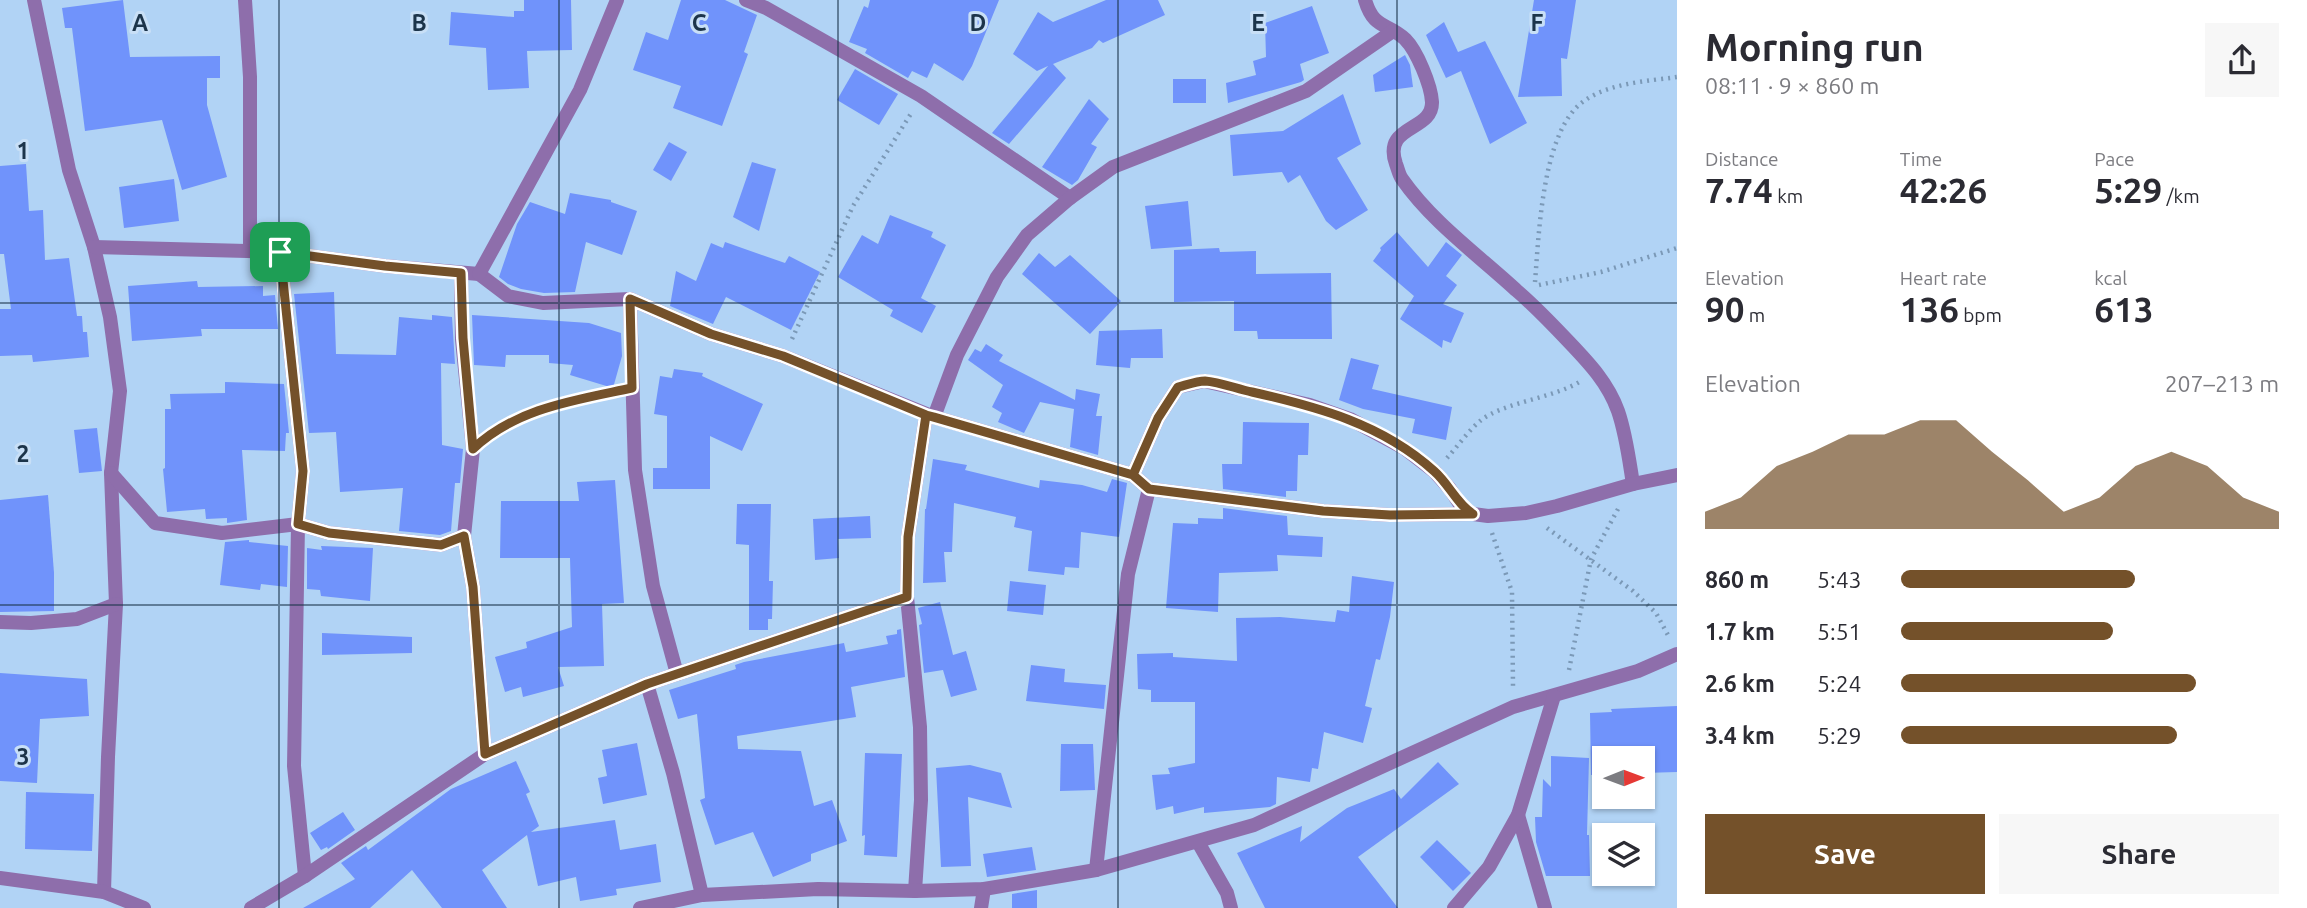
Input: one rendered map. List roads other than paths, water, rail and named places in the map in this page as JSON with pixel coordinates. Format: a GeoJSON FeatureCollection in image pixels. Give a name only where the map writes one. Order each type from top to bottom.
{"type":"FeatureCollection","features":[{"type":"Feature","properties":{"kind":"street"},"geometry":{"type":"LineString","coordinates":[[34,0],[69,170],[94,247],[110,317],[120,391],[111,473],[116,604],[104,892]]}},
{"type":"Feature","properties":{"kind":"street"},"geometry":{"type":"LineString","coordinates":[[245,0],[250,77],[250,251]]}},
{"type":"Feature","properties":{"kind":"street"},"geometry":{"type":"LineString","coordinates":[[479,274],[580,90],[617,0]]}},
{"type":"Feature","properties":{"kind":"street"},"geometry":{"type":"LineString","coordinates":[[746,0],[766,8],[921,96],[1070,198]]}},
{"type":"Feature","properties":{"kind":"street"},"geometry":{"type":"LineString","coordinates":[[1365,0],[1374,20],[1404,38],[1417,55],[1432,101],[1431,111],[1426,118],[1401,135],[1395,143],[1393,155],[1400,177],[1457,238],[1518,291],[1597,372],[1618,410],[1628,448],[1633,484]]}},
{"type":"Feature","properties":{"kind":"street"},"geometry":{"type":"LineString","coordinates":[[915,891],[921,800],[920,751],[907,597],[908,537],[930,416],[957,355],[997,277],[1027,235],[1070,198],[1113,167],[1306,91],[1393,31]]}},
{"type":"Feature","properties":{"kind":"street"},"geometry":{"type":"LineString","coordinates":[[94,247],[280,252],[385,266],[479,274],[508,296],[543,303],[630,299],[711,334],[783,356],[930,416],[1133,475],[1149,489],[1323,511],[1390,515],[1480,515],[1526,513],[1677,475]]}},
{"type":"Feature","properties":{"kind":"street"},"geometry":{"type":"LineString","coordinates":[[280,252],[303,471],[298,524],[294,766],[304,876]]}},
{"type":"Feature","properties":{"kind":"street"},"geometry":{"type":"LineString","coordinates":[[461,273],[463,338],[473,449],[464,536],[473,587],[485,754]]}},
{"type":"Feature","properties":{"kind":"street"},"geometry":{"type":"LineString","coordinates":[[630,299],[635,470],[653,586],[677,674]]}},
{"type":"Feature","properties":{"kind":"street"},"geometry":{"type":"LineString","coordinates":[[1133,475],[1158,418],[1178,387],[1204,381],[1310,405],[1350,419],[1404,448],[1435,471],[1461,506],[1480,515]]}},
{"type":"Feature","properties":{"kind":"street"},"geometry":{"type":"LineString","coordinates":[[111,473],[155,523],[222,533],[298,524],[329,533],[441,545],[464,536]]}},
{"type":"Feature","properties":{"kind":"street"},"geometry":{"type":"LineString","coordinates":[[1096,870],[1128,574],[1149,489]]}},
{"type":"Feature","properties":{"kind":"street"},"geometry":{"type":"LineString","coordinates":[[251,908],[304,876],[485,754],[647,684],[907,597]]}},
{"type":"Feature","properties":{"kind":"street"},"geometry":{"type":"LineString","coordinates":[[0,622],[31,623],[77,619],[116,604]]}},
{"type":"Feature","properties":{"kind":"street"},"geometry":{"type":"LineString","coordinates":[[640,908],[687,903],[702,895],[818,889],[984,889],[1096,870],[1254,825],[1513,707],[1638,671],[1674,649]]}},
{"type":"Feature","properties":{"kind":"street"},"geometry":{"type":"LineString","coordinates":[[647,684],[673,773],[702,895]]}},
{"type":"Feature","properties":{"kind":"street"},"geometry":{"type":"LineString","coordinates":[[1454,908],[1489,867],[1518,816],[1560,693]]}},
{"type":"Feature","properties":{"kind":"street"},"geometry":{"type":"LineString","coordinates":[[1518,816],[1545,908]]}},
{"type":"Feature","properties":{"kind":"street"},"geometry":{"type":"LineString","coordinates":[[1198,842],[1227,893],[1231,908]]}},
{"type":"Feature","properties":{"kind":"street"},"geometry":{"type":"LineString","coordinates":[[0,878],[104,892],[144,908]]}},
{"type":"Feature","properties":{"kind":"street"},"geometry":{"type":"LineString","coordinates":[[981,908],[984,889]]}}]}
